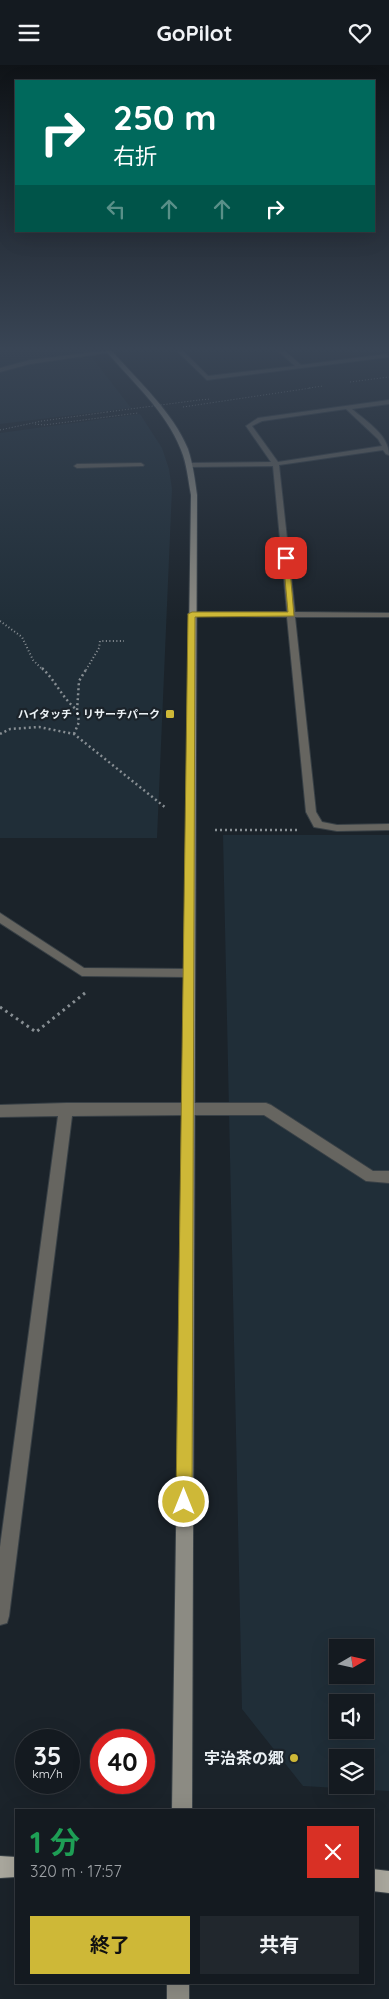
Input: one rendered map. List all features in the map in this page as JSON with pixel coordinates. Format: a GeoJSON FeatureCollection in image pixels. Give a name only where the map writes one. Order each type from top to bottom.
{"type":"FeatureCollection","features":[{"type":"Feature","properties":{"kind":"main road"},"geometry":{"type":"LineString","coordinates":[[0,1867],[15,1867]]}},
{"type":"Feature","properties":{"kind":"main road"},"geometry":{"type":"LineString","coordinates":[[374,1880],[389,1882]]}},
{"type":"Feature","properties":{"kind":"street"},"geometry":{"type":"LineString","coordinates":[[180,441],[189,465],[194,495],[182,1809]]}},
{"type":"Feature","properties":{"kind":"street"},"geometry":{"type":"LineString","coordinates":[[260,441],[276,464],[311,812],[318,825],[337,828],[389,827]]}},
{"type":"Feature","properties":{"kind":"street"},"geometry":{"type":"LineString","coordinates":[[189,465],[276,464],[387,448],[389,456]]}},
{"type":"Feature","properties":{"kind":"street"},"geometry":{"type":"LineString","coordinates":[[77,466],[141,465]]}},
{"type":"Feature","properties":{"kind":"street"},"geometry":{"type":"LineString","coordinates":[[192,614],[389,615]]}},
{"type":"Feature","properties":{"kind":"street"},"geometry":{"type":"LineString","coordinates":[[0,917],[82,972],[189,973]]}},
{"type":"Feature","properties":{"kind":"street"},"geometry":{"type":"LineString","coordinates":[[0,1616],[66,1109]]}},
{"type":"Feature","properties":{"kind":"street"},"geometry":{"type":"LineString","coordinates":[[0,1111],[66,1109],[266,1109],[371,1177],[389,1177]]}},
{"type":"Feature","properties":{"kind":"street"},"geometry":{"type":"LineString","coordinates":[[178,1984],[178,1999]]}},
{"type":"Feature","properties":{"kind":"path"},"geometry":{"type":"LineString","coordinates":[[0,621],[22,637],[33,660],[48,674],[66,701],[77,711]]}},
{"type":"Feature","properties":{"kind":"path"},"geometry":{"type":"LineString","coordinates":[[74,734],[80,722],[77,711],[79,681],[99,648],[100,641],[124,641]]}},
{"type":"Feature","properties":{"kind":"path"},"geometry":{"type":"LineString","coordinates":[[0,734],[10,729],[40,727],[74,734],[166,808]]}},
{"type":"Feature","properties":{"kind":"path"},"geometry":{"type":"LineString","coordinates":[[215,830],[300,831],[318,825]]}},
{"type":"Feature","properties":{"kind":"path"},"geometry":{"type":"LineString","coordinates":[[0,1007],[36,1032],[93,987],[94,972]]}},
{"type":"Feature","properties":{"kind":"shaded area"},"geometry":{"type":"Polygon","coordinates":[[[0,441],[158,441],[169,469],[172,489],[157,838],[0,838],[0,441]]]}},
{"type":"Feature","properties":{"kind":"shaded area"},"geometry":{"type":"Polygon","coordinates":[[[223,835],[389,835],[389,1791],[374,1790],[374,1749],[329,1749],[329,1788],[303,1786],[242,1709],[223,835]]]}},
{"type":"Feature","properties":{"kind":"place","name":"ハイタッチ・リサーチパーク"},"geometry":{"type":"Point","coordinates":[170,714]}},
{"type":"Feature","properties":{"kind":"place","name":"宇治茶の郷"},"geometry":{"type":"Point","coordinates":[294,1758]}},
{"type":"Feature","properties":{"kind":"route"},"geometry":{"type":"LineString","coordinates":[[184,1502],[192,614],[292,614],[286,558]]}}]}
